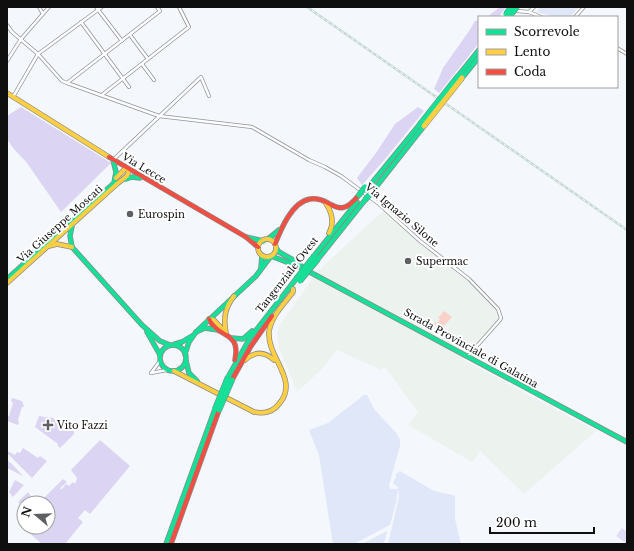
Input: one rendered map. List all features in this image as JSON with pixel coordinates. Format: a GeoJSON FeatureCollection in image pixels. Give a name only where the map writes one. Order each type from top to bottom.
{"type":"FeatureCollection","features":[{"type":"Feature","properties":{"kind":"main road"},"geometry":{"type":"LineString","coordinates":[[508,16],[511,7]]}},
{"type":"Feature","properties":{"kind":"main road"},"geometry":{"type":"LineString","coordinates":[[508,16],[517,7]]}},
{"type":"Feature","properties":{"kind":"main road","name":"Tangenziale Ovest"},"geometry":{"type":"LineString","coordinates":[[231,378],[259,333],[316,256],[368,189],[422,125],[478,51]]}},
{"type":"Feature","properties":{"kind":"main road","name":"Tangenziale Ovest"},"geometry":{"type":"LineString","coordinates":[[460,77],[478,58]]}},
{"type":"Feature","properties":{"kind":"main road","name":"Via Lecce"},"geometry":{"type":"LineString","coordinates":[[7,93],[113,160],[246,237],[258,247]]}},
{"type":"Feature","properties":{"kind":"main road","name":"Tangenziale Ovest"},"geometry":{"type":"LineString","coordinates":[[368,189],[374,175],[378,175],[422,125]]}},
{"type":"Feature","properties":{"kind":"main road"},"geometry":{"type":"LineString","coordinates":[[113,160],[117,171],[116,178]]}},
{"type":"Feature","properties":{"kind":"main road","name":"Via Giuseppe Moscati"},"geometry":{"type":"LineString","coordinates":[[7,278],[60,234],[73,224],[125,179],[129,174],[128,169],[121,172],[108,188],[60,234],[48,246],[7,283]]}},
{"type":"Feature","properties":{"kind":"main road"},"geometry":{"type":"LineString","coordinates":[[125,179],[132,177],[143,178]]}},
{"type":"Feature","properties":{"kind":"main road"},"geometry":{"type":"LineString","coordinates":[[201,384],[189,373],[185,354],[188,342],[196,332],[256,276],[274,253],[282,228],[292,212],[303,200],[314,198],[337,207],[345,207],[362,197],[368,189]]}},
{"type":"Feature","properties":{"kind":"main road"},"geometry":{"type":"LineString","coordinates":[[316,256],[316,250],[330,231],[333,223],[330,210],[324,202]]}},
{"type":"Feature","properties":{"kind":"main road"},"geometry":{"type":"LineString","coordinates":[[70,244],[70,233],[73,224]]}},
{"type":"Feature","properties":{"kind":"main road"},"geometry":{"type":"LineString","coordinates":[[256,276],[262,266],[262,255],[258,247],[282,228]]}},
{"type":"Feature","properties":{"kind":"main road"},"geometry":{"type":"LineString","coordinates":[[60,234],[142,325],[160,341],[179,346],[185,354]]}},
{"type":"Feature","properties":{"kind":"main road"},"geometry":{"type":"LineString","coordinates":[[246,237],[272,241],[279,252],[306,270]]}},
{"type":"Feature","properties":{"kind":"main road"},"geometry":{"type":"LineString","coordinates":[[48,246],[70,244]]}},
{"type":"Feature","properties":{"kind":"main road"},"geometry":{"type":"LineString","coordinates":[[262,255],[266,257],[271,256],[306,270]]}},
{"type":"Feature","properties":{"kind":"main road","name":"Strada Provinciale di Galatina"},"geometry":{"type":"LineString","coordinates":[[306,270],[627,442]]}},
{"type":"Feature","properties":{"kind":"main road","name":"Tangenziale Ovest"},"geometry":{"type":"LineString","coordinates":[[166,544],[217,409],[242,351],[285,293],[298,280]]}},
{"type":"Feature","properties":{"kind":"main road"},"geometry":{"type":"LineString","coordinates":[[142,325],[156,346],[160,355],[161,365],[167,370],[174,371],[201,384],[254,412],[268,412],[275,409],[281,403],[287,390],[286,378],[277,362],[270,344],[269,329],[273,320],[293,292],[293,289]]}},
{"type":"Feature","properties":{"kind":"main road"},"geometry":{"type":"LineString","coordinates":[[232,338],[239,340],[248,336],[282,294],[285,293]]}},
{"type":"Feature","properties":{"kind":"main road"},"geometry":{"type":"LineString","coordinates":[[226,333],[223,324],[224,313],[227,305],[234,296]]}},
{"type":"Feature","properties":{"kind":"main road"},"geometry":{"type":"LineString","coordinates":[[210,319],[211,323],[226,333],[235,343],[236,358],[228,374],[231,378],[235,375],[248,357],[254,354],[266,354],[277,362]]}},
{"type":"Feature","properties":{"kind":"main road"},"geometry":{"type":"LineString","coordinates":[[210,319],[214,320],[226,333]]}},
{"type":"Feature","properties":{"kind":"main road"},"geometry":{"type":"LineString","coordinates":[[196,332],[206,328],[220,330]]}},
{"type":"Feature","properties":{"kind":"main road"},"geometry":{"type":"LineString","coordinates":[[160,355],[163,349],[182,342],[192,336]]}},
{"type":"Feature","properties":{"kind":"main road"},"geometry":{"type":"LineString","coordinates":[[174,371],[183,367],[186,361]]}},
{"type":"Feature","properties":{"kind":"main road","name":"Tangenziale Ovest"},"geometry":{"type":"LineString","coordinates":[[171,544],[217,409]]}},
{"type":"Feature","properties":{"kind":"street"},"geometry":{"type":"LineString","coordinates":[[40,7],[43,14]]}},
{"type":"Feature","properties":{"kind":"street"},"geometry":{"type":"LineString","coordinates":[[7,61],[21,39],[49,7]]}},
{"type":"Feature","properties":{"kind":"street"},"geometry":{"type":"LineString","coordinates":[[13,96],[38,54],[81,22],[97,8],[102,7]]}},
{"type":"Feature","properties":{"kind":"street"},"geometry":{"type":"LineString","coordinates":[[67,83],[160,11],[157,7]]}},
{"type":"Feature","properties":{"kind":"street"},"geometry":{"type":"LineString","coordinates":[[102,95],[188,27],[178,7]]}},
{"type":"Feature","properties":{"kind":"street"},"geometry":{"type":"LineString","coordinates":[[508,7],[539,16]]}},
{"type":"Feature","properties":{"kind":"street"},"geometry":{"type":"LineString","coordinates":[[529,12],[534,7]]}},
{"type":"Feature","properties":{"kind":"street"},"geometry":{"type":"LineString","coordinates":[[576,16],[584,7]]}},
{"type":"Feature","properties":{"kind":"street"},"geometry":{"type":"LineString","coordinates":[[97,8],[122,41]]}},
{"type":"Feature","properties":{"kind":"street"},"geometry":{"type":"LineString","coordinates":[[81,22],[129,86]]}},
{"type":"Feature","properties":{"kind":"street"},"geometry":{"type":"LineString","coordinates":[[7,25],[12,32],[38,54],[62,81],[159,116]]}},
{"type":"Feature","properties":{"kind":"street"},"geometry":{"type":"LineString","coordinates":[[130,35],[148,59]]}},
{"type":"Feature","properties":{"kind":"street"},"geometry":{"type":"LineString","coordinates":[[618,49],[627,54]]}},
{"type":"Feature","properties":{"kind":"street"},"geometry":{"type":"LineString","coordinates":[[142,64],[154,80]]}},
{"type":"Feature","properties":{"kind":"street"},"geometry":{"type":"LineString","coordinates":[[113,160],[201,77],[209,96]]}},
{"type":"Feature","properties":{"kind":"street","name":"Via Ignazio Silone"},"geometry":{"type":"LineString","coordinates":[[159,116],[252,127],[309,160],[341,176],[379,203],[420,241],[469,279],[498,309],[501,318],[500,320],[468,356]]}},
{"type":"Feature","properties":{"kind":"street"},"geometry":{"type":"LineString","coordinates":[[281,260],[289,261],[291,259]]}},
{"type":"Feature","properties":{"kind":"street"},"geometry":{"type":"LineString","coordinates":[[160,361],[151,374],[167,370]]}},
{"type":"Feature","properties":{"kind":"shaded area"},"geometry":{"type":"Polygon","coordinates":[[[500,7],[506,7],[500,16],[488,16],[500,7]]]}},
{"type":"Feature","properties":{"kind":"shaded area"},"geometry":{"type":"Polygon","coordinates":[[[540,7],[579,7],[571,16],[551,16],[537,12],[540,7]]]}},
{"type":"Feature","properties":{"kind":"shaded area"},"geometry":{"type":"Polygon","coordinates":[[[478,20],[478,44],[439,93],[434,89],[443,68],[475,21],[478,20]]]}},
{"type":"Feature","properties":{"kind":"shaded area"},"geometry":{"type":"Polygon","coordinates":[[[21,107],[111,163],[61,212],[27,163],[7,139],[7,116],[21,107]]]}},
{"type":"Feature","properties":{"kind":"shaded area"},"geometry":{"type":"Polygon","coordinates":[[[418,107],[424,111],[362,185],[357,178],[395,124],[418,107]]]}},
{"type":"Feature","properties":{"kind":"shaded area"},"geometry":{"type":"Polygon","coordinates":[[[384,210],[418,242],[470,283],[495,308],[500,318],[498,322],[462,359],[596,431],[524,494],[480,451],[472,462],[408,425],[418,412],[385,367],[381,370],[337,350],[322,369],[297,392],[279,347],[277,334],[279,326],[318,271],[384,210]]]}},
{"type":"Feature","properties":{"kind":"shaded area"},"geometry":{"type":"Polygon","coordinates":[[[444,311],[452,317],[442,328],[437,324],[433,328],[431,326],[435,322],[437,323],[440,319],[438,318],[444,311]]]}},
{"type":"Feature","properties":{"kind":"shaded area"},"geometry":{"type":"Polygon","coordinates":[[[364,395],[367,395],[374,409],[397,434],[400,440],[400,446],[389,485],[390,489],[398,489],[396,503],[390,525],[354,544],[333,544],[319,455],[309,430],[328,423],[364,395]]]}},
{"type":"Feature","properties":{"kind":"shaded area"},"geometry":{"type":"Polygon","coordinates":[[[12,398],[22,401],[24,407],[22,407],[18,425],[7,421],[7,417],[9,416],[13,403],[11,401],[12,398]]]}},
{"type":"Feature","properties":{"kind":"shaded area"},"geometry":{"type":"Polygon","coordinates":[[[39,416],[51,417],[74,431],[74,434],[60,448],[58,444],[35,427],[39,416]]]}},
{"type":"Feature","properties":{"kind":"shaded area"},"geometry":{"type":"Polygon","coordinates":[[[100,440],[130,466],[90,514],[85,510],[78,518],[83,522],[65,544],[42,544],[32,535],[56,535],[56,495],[47,495],[63,479],[67,482],[60,488],[61,490],[66,484],[69,486],[73,482],[75,484],[77,478],[71,470],[100,440]]]}},
{"type":"Feature","properties":{"kind":"shaded area"},"geometry":{"type":"Polygon","coordinates":[[[23,448],[38,458],[40,456],[47,461],[32,478],[7,453],[7,451],[15,455],[17,452],[20,453],[23,448]]]}},
{"type":"Feature","properties":{"kind":"shaded area"},"geometry":{"type":"Polygon","coordinates":[[[7,461],[11,463],[23,476],[7,468],[7,461]]]}},
{"type":"Feature","properties":{"kind":"shaded area"},"geometry":{"type":"Polygon","coordinates":[[[400,471],[432,490],[455,496],[455,519],[461,544],[388,544],[399,497],[398,487],[393,483],[396,474],[400,471]]]}},
{"type":"Feature","properties":{"kind":"shaded area"},"geometry":{"type":"Polygon","coordinates":[[[15,480],[24,485],[13,497],[9,492],[15,480]]]}},
{"type":"Feature","properties":{"kind":"shaded area"},"geometry":{"type":"Polygon","coordinates":[[[622,528],[627,532],[627,544],[616,536],[622,528]]]}},
{"type":"Feature","properties":{"kind":"shaded area"},"geometry":{"type":"Polygon","coordinates":[[[387,531],[384,544],[362,544],[387,531]]]}},
{"type":"Feature","properties":{"kind":"railway"},"geometry":{"type":"LineString","coordinates":[[307,7],[627,230]]}},
{"type":"Feature","properties":{"kind":"traffic: fast"},"geometry":{"type":"LineString","coordinates":[[506,14],[511,7]]}},
{"type":"Feature","properties":{"kind":"traffic: fast"},"geometry":{"type":"LineString","coordinates":[[510,16],[517,7]]}},
{"type":"Feature","properties":{"kind":"traffic: fast"},"geometry":{"type":"LineString","coordinates":[[458,76],[478,51]]}},
{"type":"Feature","properties":{"kind":"traffic: fast"},"geometry":{"type":"LineString","coordinates":[[462,78],[478,58]]}},
{"type":"Feature","properties":{"kind":"traffic: fast"},"geometry":{"type":"LineString","coordinates":[[420,124],[458,76]]}},
{"type":"Feature","properties":{"kind":"traffic: fast"},"geometry":{"type":"LineString","coordinates":[[367,189],[420,124]]}},
{"type":"Feature","properties":{"kind":"traffic: fast"},"geometry":{"type":"LineString","coordinates":[[372,192],[424,126]]}},
{"type":"Feature","properties":{"kind":"traffic: fast"},"geometry":{"type":"LineString","coordinates":[[7,279],[114,183],[116,172],[113,160]]}},
{"type":"Feature","properties":{"kind":"traffic: fast"},"geometry":{"type":"LineString","coordinates":[[126,179],[132,177],[140,178]]}},
{"type":"Feature","properties":{"kind":"traffic: fast"},"geometry":{"type":"LineString","coordinates":[[359,195],[365,187]]}},
{"type":"Feature","properties":{"kind":"traffic: fast"},"geometry":{"type":"LineString","coordinates":[[365,200],[372,192]]}},
{"type":"Feature","properties":{"kind":"traffic: fast"},"geometry":{"type":"LineString","coordinates":[[318,259],[365,200]]}},
{"type":"Feature","properties":{"kind":"traffic: fast"},"geometry":{"type":"LineString","coordinates":[[314,256],[357,202]]}},
{"type":"Feature","properties":{"kind":"traffic: fast"},"geometry":{"type":"LineString","coordinates":[[72,226],[70,236],[72,247],[142,325],[160,341],[170,345]]}},
{"type":"Feature","properties":{"kind":"traffic: fast"},"geometry":{"type":"LineString","coordinates":[[268,239],[279,230]]}},
{"type":"Feature","properties":{"kind":"traffic: fast"},"geometry":{"type":"LineString","coordinates":[[246,237],[263,241]]}},
{"type":"Feature","properties":{"kind":"traffic: fast"},"geometry":{"type":"LineString","coordinates":[[276,248],[279,252],[295,261],[306,270]]}},
{"type":"Feature","properties":{"kind":"traffic: fast"},"geometry":{"type":"LineString","coordinates":[[261,268],[262,255]]}},
{"type":"Feature","properties":{"kind":"traffic: fast"},"geometry":{"type":"LineString","coordinates":[[185,354],[189,342],[196,332],[256,276],[271,256],[302,268]]}},
{"type":"Feature","properties":{"kind":"traffic: fast"},"geometry":{"type":"LineString","coordinates":[[296,279],[314,256]]}},
{"type":"Feature","properties":{"kind":"traffic: fast"},"geometry":{"type":"LineString","coordinates":[[300,281],[318,259]]}},
{"type":"Feature","properties":{"kind":"traffic: fast"},"geometry":{"type":"LineString","coordinates":[[306,270],[627,442]]}},
{"type":"Feature","properties":{"kind":"traffic: fast"},"geometry":{"type":"LineString","coordinates":[[228,377],[250,338],[296,279]]}},
{"type":"Feature","properties":{"kind":"traffic: fast"},"geometry":{"type":"LineString","coordinates":[[196,332],[205,328],[218,330]]}},
{"type":"Feature","properties":{"kind":"traffic: fast"},"geometry":{"type":"LineString","coordinates":[[232,338],[243,339],[252,331]]}},
{"type":"Feature","properties":{"kind":"traffic: fast"},"geometry":{"type":"LineString","coordinates":[[147,332],[160,355]]}},
{"type":"Feature","properties":{"kind":"traffic: fast"},"geometry":{"type":"LineString","coordinates":[[175,344],[192,336]]}},
{"type":"Feature","properties":{"kind":"traffic: fast"},"geometry":{"type":"LineString","coordinates":[[173,345],[182,349],[186,358],[182,367],[173,371],[164,367],[160,358],[164,349],[173,345]]}},
{"type":"Feature","properties":{"kind":"traffic: fast"},"geometry":{"type":"LineString","coordinates":[[186,361],[189,373],[197,381]]}},
{"type":"Feature","properties":{"kind":"traffic: fast"},"geometry":{"type":"LineString","coordinates":[[215,409],[228,377]]}},
{"type":"Feature","properties":{"kind":"traffic: fast"},"geometry":{"type":"LineString","coordinates":[[219,410],[232,380]]}},
{"type":"Feature","properties":{"kind":"traffic: fast"},"geometry":{"type":"LineString","coordinates":[[166,544],[215,409]]}},
{"type":"Feature","properties":{"kind":"traffic: slow"},"geometry":{"type":"LineString","coordinates":[[424,126],[462,78]]}},
{"type":"Feature","properties":{"kind":"traffic: slow"},"geometry":{"type":"LineString","coordinates":[[7,93],[109,157]]}},
{"type":"Feature","properties":{"kind":"traffic: slow"},"geometry":{"type":"LineString","coordinates":[[116,178],[126,168]]}},
{"type":"Feature","properties":{"kind":"traffic: slow"},"geometry":{"type":"LineString","coordinates":[[7,283],[127,176],[129,170]]}},
{"type":"Feature","properties":{"kind":"traffic: slow"},"geometry":{"type":"LineString","coordinates":[[325,202],[332,217],[332,225],[329,233]]}},
{"type":"Feature","properties":{"kind":"traffic: slow"},"geometry":{"type":"LineString","coordinates":[[267,239],[273,242],[276,248],[273,254],[267,257],[261,254],[258,248],[261,242],[267,239]]}},
{"type":"Feature","properties":{"kind":"traffic: slow"},"geometry":{"type":"LineString","coordinates":[[49,246],[57,244],[72,247]]}},
{"type":"Feature","properties":{"kind":"traffic: slow"},"geometry":{"type":"LineString","coordinates":[[174,371],[254,412],[261,413],[274,409],[285,395],[286,386],[285,378],[270,342],[269,332],[275,315],[293,292],[293,289]]}},
{"type":"Feature","properties":{"kind":"traffic: slow"},"geometry":{"type":"LineString","coordinates":[[226,333],[226,313],[234,296]]}},
{"type":"Feature","properties":{"kind":"traffic: slow"},"geometry":{"type":"LineString","coordinates":[[209,319],[214,320],[224,331]]}},
{"type":"Feature","properties":{"kind":"traffic: slow"},"geometry":{"type":"LineString","coordinates":[[245,360],[252,355],[260,353],[267,355],[274,360]]}},
{"type":"Feature","properties":{"kind":"traffic: jam"},"geometry":{"type":"LineString","coordinates":[[109,157],[246,237],[258,247]]}},
{"type":"Feature","properties":{"kind":"traffic: jam"},"geometry":{"type":"LineString","coordinates":[[275,244],[288,217],[298,205],[304,201],[318,199],[340,208],[351,203],[359,195]]}},
{"type":"Feature","properties":{"kind":"traffic: jam"},"geometry":{"type":"LineString","coordinates":[[232,380],[251,346],[272,316]]}},
{"type":"Feature","properties":{"kind":"traffic: jam"},"geometry":{"type":"LineString","coordinates":[[209,319],[218,330],[232,339],[236,350],[235,360]]}},
{"type":"Feature","properties":{"kind":"traffic: jam"},"geometry":{"type":"LineString","coordinates":[[171,544],[219,410]]}},
{"type":"Feature","properties":{"kind":"place","name":"Eurospin"},"geometry":{"type":"Point","coordinates":[130,214]}},
{"type":"Feature","properties":{"kind":"place","name":"Supermac"},"geometry":{"type":"Point","coordinates":[408,261]}},
{"type":"Feature","properties":{"kind":"place","name":"Vito Fazzi"},"geometry":{"type":"Point","coordinates":[48,425]}}]}
